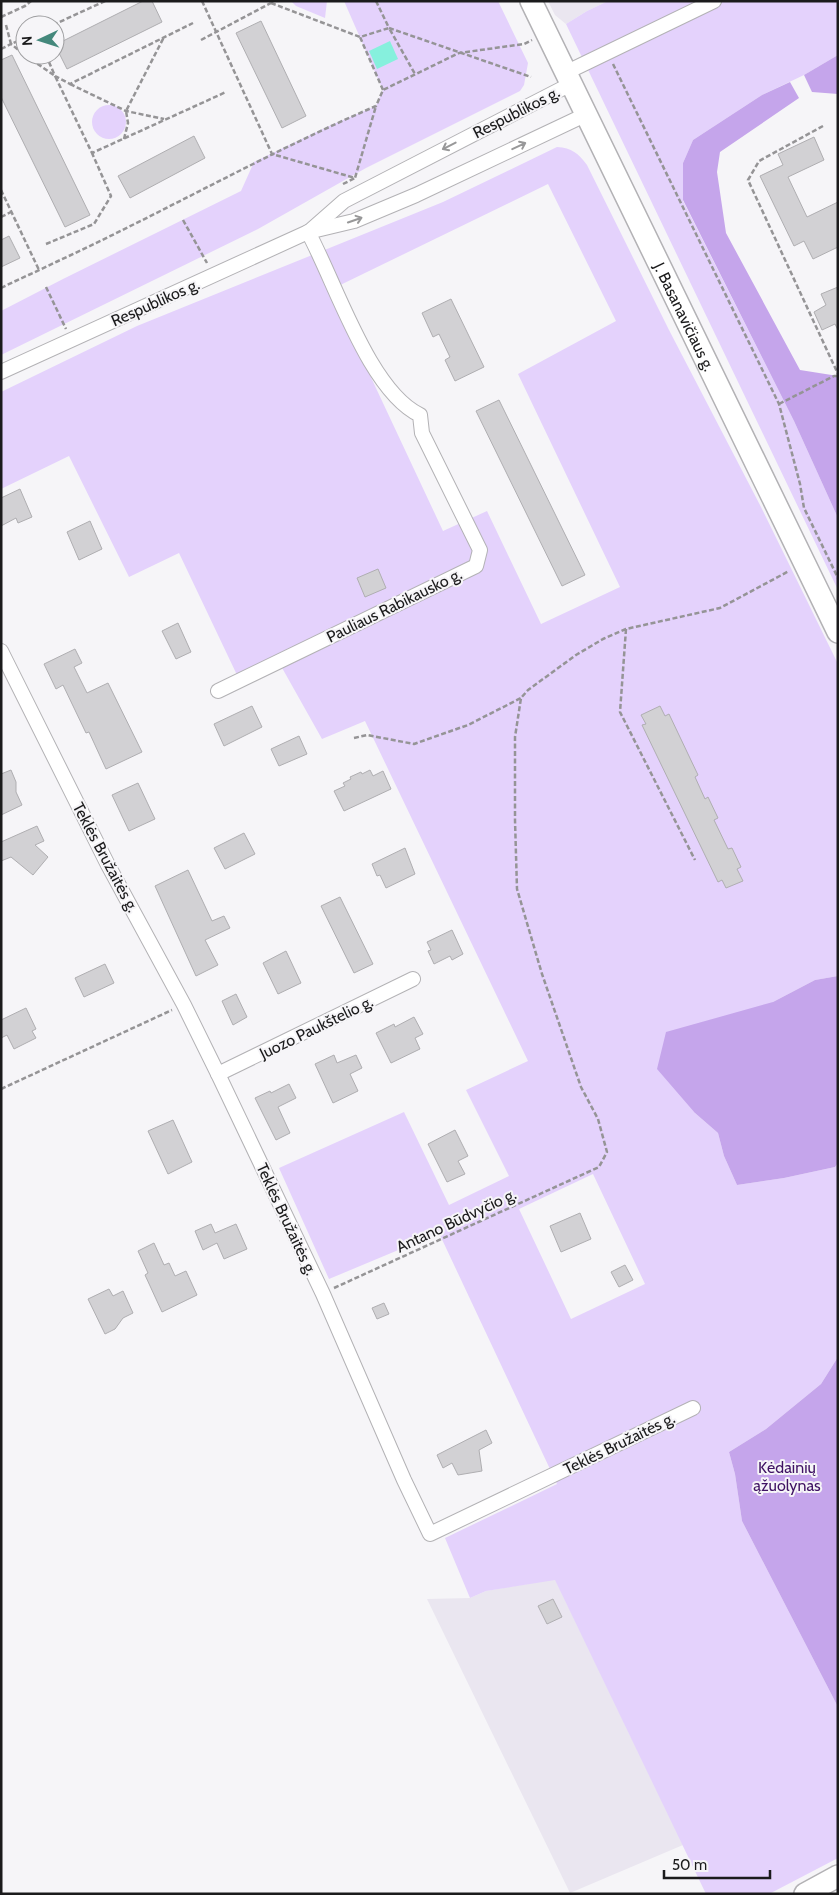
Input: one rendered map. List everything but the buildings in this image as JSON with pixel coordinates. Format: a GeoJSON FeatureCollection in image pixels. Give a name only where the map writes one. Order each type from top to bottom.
{"type":"FeatureCollection","features":[{"type":"Feature","properties":{"kind":"main road","name":"J. Basanavičiaus g."},"geometry":{"type":"LineString","coordinates":[[531,1],[838,632]]}},
{"type":"Feature","properties":{"kind":"main road"},"geometry":{"type":"LineString","coordinates":[[805,1894],[838,1876]]}},
{"type":"Feature","properties":{"kind":"street","name":"Respublikos g."},"geometry":{"type":"LineString","coordinates":[[308,232],[344,201],[568,78],[607,52],[714,1]]}},
{"type":"Feature","properties":{"kind":"street","name":"Respublikos g."},"geometry":{"type":"LineString","coordinates":[[1,372],[308,232],[354,221],[416,195],[585,115]]}},
{"type":"Feature","properties":{"kind":"street","name":"Pauliaus Rabikausko g."},"geometry":{"type":"LineString","coordinates":[[218,691],[476,566],[480,550],[422,433],[420,415],[412,411],[391,392],[358,340],[320,253],[308,232]]}},
{"type":"Feature","properties":{"kind":"street","name":"Teklės Bružaitės g."},"geometry":{"type":"LineString","coordinates":[[1,651],[108,865],[184,1005],[218,1074],[323,1294],[404,1480],[430,1534],[693,1408]]}},
{"type":"Feature","properties":{"kind":"street","name":"Juozo Paukštelio g."},"geometry":{"type":"LineString","coordinates":[[218,1074],[413,980]]}},
{"type":"Feature","properties":{"kind":"path"},"geometry":{"type":"LineString","coordinates":[[1,17],[25,6],[30,1]]}},
{"type":"Feature","properties":{"kind":"path"},"geometry":{"type":"LineString","coordinates":[[65,19],[105,1]]}},
{"type":"Feature","properties":{"kind":"path"},"geometry":{"type":"LineString","coordinates":[[202,1],[272,154],[355,178],[376,106],[383,90],[459,53],[524,44]]}},
{"type":"Feature","properties":{"kind":"path"},"geometry":{"type":"LineString","coordinates":[[376,1],[415,74]]}},
{"type":"Feature","properties":{"kind":"path"},"geometry":{"type":"LineString","coordinates":[[201,40],[271,2],[360,37],[390,28],[531,78]]}},
{"type":"Feature","properties":{"kind":"path"},"geometry":{"type":"LineString","coordinates":[[70,84],[193,23]]}},
{"type":"Feature","properties":{"kind":"path"},"geometry":{"type":"LineString","coordinates":[[6,25],[11,44],[15,47]]}},
{"type":"Feature","properties":{"kind":"path"},"geometry":{"type":"LineString","coordinates":[[124,139],[128,123],[126,111],[165,36]]}},
{"type":"Feature","properties":{"kind":"path"},"geometry":{"type":"LineString","coordinates":[[360,37],[383,90]]}},
{"type":"Feature","properties":{"kind":"path"},"geometry":{"type":"LineString","coordinates":[[1,49],[15,42]]}},
{"type":"Feature","properties":{"kind":"path"},"geometry":{"type":"LineString","coordinates":[[607,52],[779,404],[800,484],[804,508],[838,578]]}},
{"type":"Feature","properties":{"kind":"path"},"geometry":{"type":"LineString","coordinates":[[39,65],[70,84],[126,111],[166,119]]}},
{"type":"Feature","properties":{"kind":"path"},"geometry":{"type":"LineString","coordinates":[[46,244],[94,224],[111,196],[50,65]]}},
{"type":"Feature","properties":{"kind":"path"},"geometry":{"type":"LineString","coordinates":[[92,154],[226,92]]}},
{"type":"Feature","properties":{"kind":"path"},"geometry":{"type":"LineString","coordinates":[[1,288],[329,126],[376,106]]}},
{"type":"Feature","properties":{"kind":"path"},"geometry":{"type":"LineString","coordinates":[[779,404],[838,375],[748,180],[759,161],[823,126]]}},
{"type":"Feature","properties":{"kind":"path"},"geometry":{"type":"LineString","coordinates":[[1,190],[39,270]]}},
{"type":"Feature","properties":{"kind":"path"},"geometry":{"type":"LineString","coordinates":[[1,217],[12,212]]}},
{"type":"Feature","properties":{"kind":"path"},"geometry":{"type":"LineString","coordinates":[[183,220],[214,275]]}},
{"type":"Feature","properties":{"kind":"path"},"geometry":{"type":"LineString","coordinates":[[46,287],[71,340]]}},
{"type":"Feature","properties":{"kind":"path"},"geometry":{"type":"LineString","coordinates":[[354,738],[367,735],[414,744],[468,725],[521,698],[528,690],[576,655],[603,639],[626,629],[720,608],[804,564]]}},
{"type":"Feature","properties":{"kind":"path"},"geometry":{"type":"LineString","coordinates":[[626,629],[620,712],[695,860]]}},
{"type":"Feature","properties":{"kind":"path","name":"Antano Būdvyčio g."},"geometry":{"type":"LineString","coordinates":[[323,1294],[599,1167],[607,1152],[598,1119],[581,1087],[542,974],[517,889],[515,737],[521,698]]}},
{"type":"Feature","properties":{"kind":"path"},"geometry":{"type":"LineString","coordinates":[[1,1089],[184,1005]]}},
{"type":"Feature","properties":{"kind":"shaded area"},"geometry":{"type":"Polygon","coordinates":[[[291,1],[327,1],[325,18],[296,6],[291,1]]]}},
{"type":"Feature","properties":{"kind":"shaded area"},"geometry":{"type":"Polygon","coordinates":[[[344,1],[498,1],[528,63],[524,85],[520,91],[366,168],[258,229],[1,355],[1,311],[241,191],[254,162],[376,106],[383,90],[344,1]]]}},
{"type":"Feature","properties":{"kind":"shaded area"},"geometry":{"type":"Polygon","coordinates":[[[548,1],[608,1],[566,24],[555,15],[548,1]]]}},
{"type":"Feature","properties":{"kind":"shaded area"},"geometry":{"type":"Polygon","coordinates":[[[608,1],[838,1],[838,55],[804,75],[762,95],[693,140],[683,163],[683,201],[794,421],[838,518],[838,590],[566,24],[608,1]]]}},
{"type":"Feature","properties":{"kind":"shaded area"},"geometry":{"type":"Polygon","coordinates":[[[390,41],[398,59],[377,69],[369,51],[390,41]]]}},
{"type":"Feature","properties":{"kind":"shaded area"},"geometry":{"type":"Polygon","coordinates":[[[109,105],[116,106],[121,110],[125,115],[125,129],[121,134],[116,138],[109,139],[102,138],[97,134],[93,129],[92,122],[93,115],[97,110],[102,106],[109,105]]]}},
{"type":"Feature","properties":{"kind":"shaded area"},"geometry":{"type":"Polygon","coordinates":[[[557,147],[571,150],[584,161],[761,507],[838,664],[838,976],[815,980],[773,1002],[695,1113],[718,1133],[724,1156],[737,1185],[784,1178],[835,1167],[838,1163],[838,1357],[821,1384],[766,1429],[729,1452],[735,1474],[742,1521],[838,1707],[838,1858],[769,1894],[706,1894],[555,1580],[486,1591],[470,1598],[445,1538],[557,1484],[439,1233],[329,1279],[279,1168],[404,1112],[449,1205],[509,1176],[466,1090],[528,1061],[365,721],[322,739],[281,666],[237,675],[179,553],[129,577],[69,456],[1,489],[1,392],[137,326],[443,202],[557,147]],[[548,184],[330,290],[443,531],[487,511],[541,624],[620,587],[518,374],[616,321],[548,184]],[[593,1174],[519,1209],[571,1319],[645,1284],[593,1174]]]}},
{"type":"Feature","properties":{"kind":"shaded area"},"geometry":{"type":"Polygon","coordinates":[[[555,1579],[683,1845],[570,1893],[427,1599],[470,1598],[486,1591],[555,1579]]]}},
{"type":"Feature","properties":{"kind":"green space"},"geometry":{"type":"Polygon","coordinates":[[[838,55],[838,94],[812,92],[804,75],[838,55]]]}},
{"type":"Feature","properties":{"kind":"green space"},"geometry":{"type":"Polygon","coordinates":[[[790,82],[799,98],[720,152],[717,172],[726,233],[800,370],[838,376],[838,518],[794,421],[683,200],[683,163],[693,140],[762,95],[790,82]]]}},
{"type":"Feature","properties":{"kind":"green space"},"geometry":{"type":"Polygon","coordinates":[[[838,976],[838,1163],[835,1167],[784,1178],[737,1185],[724,1156],[718,1133],[695,1113],[657,1069],[666,1032],[773,1002],[815,980],[838,976]]]}},
{"type":"Feature","properties":{"kind":"green space","name":"Kėdainių ąžuolynas"},"geometry":{"type":"Polygon","coordinates":[[[838,1357],[838,1707],[742,1521],[735,1474],[729,1452],[766,1429],[821,1384],[838,1357]]]}}]}
